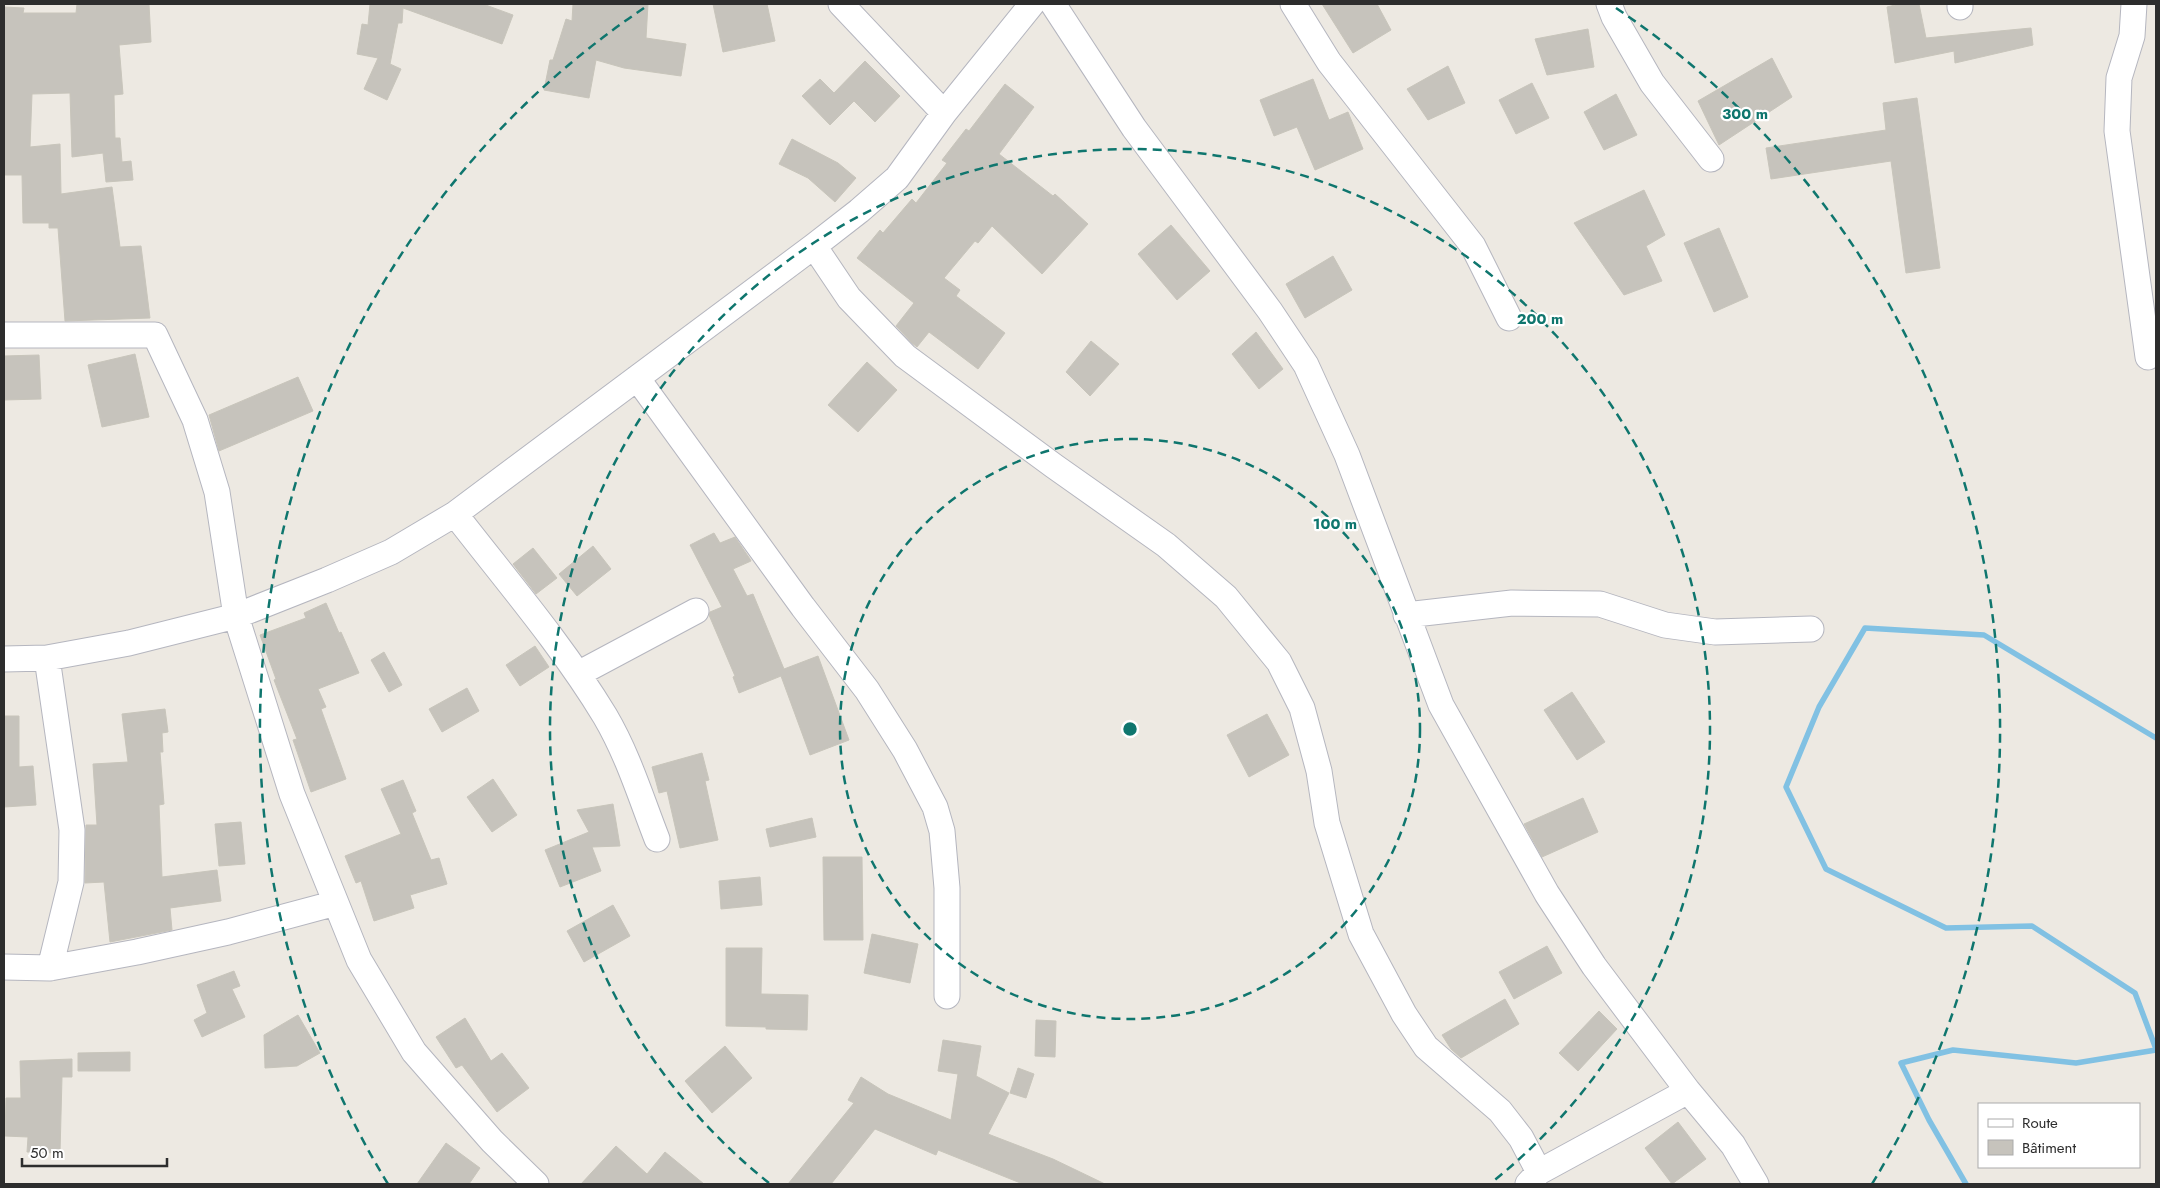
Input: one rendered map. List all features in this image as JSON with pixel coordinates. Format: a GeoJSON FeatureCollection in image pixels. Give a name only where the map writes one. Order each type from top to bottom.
{"type":"FeatureCollection","features":[{"type":"Feature","properties":{"kind":"street"},"geometry":{"type":"LineString","coordinates":[[841,4],[944,113]]}},
{"type":"Feature","properties":{"kind":"street"},"geometry":{"type":"LineString","coordinates":[[1053,4],[1134,128],[1270,311],[1306,365],[1347,455],[1441,704],[1547,894],[1594,966],[1688,1091],[1733,1145],[1756,1184]]}},
{"type":"Feature","properties":{"kind":"street"},"geometry":{"type":"LineString","coordinates":[[1293,4],[1329,62],[1473,246],[1509,318]]}},
{"type":"Feature","properties":{"kind":"street"},"geometry":{"type":"LineString","coordinates":[[1609,4],[1614,17],[1652,82],[1711,159]]}},
{"type":"Feature","properties":{"kind":"street"},"geometry":{"type":"LineString","coordinates":[[2134,4],[2132,36],[2119,78],[2117,131],[2148,357]]}},
{"type":"Feature","properties":{"kind":"street"},"geometry":{"type":"LineString","coordinates":[[4,659],[47,658],[129,643],[236,616],[391,552],[455,514],[859,211],[896,178],[1028,5]]}},
{"type":"Feature","properties":{"kind":"street"},"geometry":{"type":"LineString","coordinates":[[814,246],[849,298],[904,356],[1166,545],[1226,597],[1279,662],[1302,708],[1319,771],[1327,823],[1361,934],[1404,1014],[1426,1047],[1500,1111],[1521,1138],[1533,1178],[1688,1091]]}},
{"type":"Feature","properties":{"kind":"street"},"geometry":{"type":"LineString","coordinates":[[4,336],[155,335],[195,420],[217,492],[236,616],[292,794],[359,960],[414,1052],[492,1142],[536,1184]]}},
{"type":"Feature","properties":{"kind":"street"},"geometry":{"type":"LineString","coordinates":[[637,378],[803,607],[867,690],[904,750],[935,807],[942,831],[947,888],[946,996]]}},
{"type":"Feature","properties":{"kind":"street"},"geometry":{"type":"LineString","coordinates":[[455,514],[578,674],[606,718],[625,755],[657,839]]}},
{"type":"Feature","properties":{"kind":"street"},"geometry":{"type":"LineString","coordinates":[[1406,615],[1512,603],[1600,604],[1666,625],[1715,632],[1811,629]]}},
{"type":"Feature","properties":{"kind":"street"},"geometry":{"type":"LineString","coordinates":[[578,674],[696,610]]}},
{"type":"Feature","properties":{"kind":"street"},"geometry":{"type":"LineString","coordinates":[[47,658],[72,830],[71,882],[50,968]]}},
{"type":"Feature","properties":{"kind":"street"},"geometry":{"type":"LineString","coordinates":[[4,967],[50,968],[136,952],[219,934],[336,903]]}},
{"type":"Feature","properties":{"kind":"building"},"geometry":{"type":"Polygon","coordinates":[[[77,4],[149,4],[151,42],[119,45],[123,94],[114,95],[115,138],[120,138],[122,162],[131,161],[133,180],[106,182],[103,153],[72,157],[70,93],[32,94],[30,147],[60,144],[61,194],[112,187],[120,247],[141,246],[150,318],[65,321],[58,228],[49,228],[49,223],[23,223],[22,175],[4,175],[4,7],[24,8],[23,13],[76,13],[77,4]]]}},
{"type":"Feature","properties":{"kind":"building"},"geometry":{"type":"Polygon","coordinates":[[[370,4],[483,4],[513,15],[502,44],[403,8],[402,23],[398,23],[390,64],[401,69],[387,100],[364,89],[378,58],[357,54],[362,24],[368,25],[370,4]]]}},
{"type":"Feature","properties":{"kind":"building"},"geometry":{"type":"Polygon","coordinates":[[[573,4],[648,4],[646,38],[686,44],[681,76],[624,68],[596,60],[589,98],[544,90],[550,60],[553,60],[566,19],[572,21],[573,4]]]}},
{"type":"Feature","properties":{"kind":"building"},"geometry":{"type":"Polygon","coordinates":[[[713,4],[767,4],[775,41],[723,52],[713,4]]]}},
{"type":"Feature","properties":{"kind":"building"},"geometry":{"type":"Polygon","coordinates":[[[1322,4],[1377,4],[1391,30],[1353,53],[1322,4]]]}},
{"type":"Feature","properties":{"kind":"building"},"geometry":{"type":"Polygon","coordinates":[[[1899,4],[1919,4],[1926,38],[2031,28],[2033,45],[1955,63],[1954,51],[1895,63],[1887,7],[1899,4]]]}},
{"type":"Feature","properties":{"kind":"building"},"geometry":{"type":"Polygon","coordinates":[[[1588,29],[1594,67],[1547,75],[1535,39],[1588,29]]]}},
{"type":"Feature","properties":{"kind":"building"},"geometry":{"type":"Polygon","coordinates":[[[1772,58],[1792,97],[1719,145],[1698,101],[1772,58]]]}},
{"type":"Feature","properties":{"kind":"building"},"geometry":{"type":"Polygon","coordinates":[[[865,61],[900,96],[875,122],[854,101],[830,125],[802,96],[820,79],[834,93],[865,61]]]}},
{"type":"Feature","properties":{"kind":"building"},"geometry":{"type":"Polygon","coordinates":[[[1448,66],[1465,103],[1428,120],[1407,89],[1448,66]]]}},
{"type":"Feature","properties":{"kind":"building"},"geometry":{"type":"Polygon","coordinates":[[[1313,79],[1329,120],[1348,112],[1363,149],[1315,170],[1297,127],[1274,136],[1260,100],[1313,79]]]}},
{"type":"Feature","properties":{"kind":"building"},"geometry":{"type":"Polygon","coordinates":[[[1532,83],[1549,118],[1516,134],[1499,100],[1532,83]]]}},
{"type":"Feature","properties":{"kind":"building"},"geometry":{"type":"Polygon","coordinates":[[[1005,84],[1034,107],[999,154],[1053,196],[1055,194],[1088,224],[1042,274],[992,226],[978,243],[975,241],[944,278],[960,290],[956,296],[1005,333],[978,369],[929,332],[917,347],[912,343],[896,326],[914,303],[857,258],[880,230],[883,233],[912,199],[916,203],[947,163],[942,160],[966,129],[969,131],[1005,84]]]}},
{"type":"Feature","properties":{"kind":"building"},"geometry":{"type":"Polygon","coordinates":[[[1616,94],[1637,135],[1604,150],[1584,112],[1616,94]]]}},
{"type":"Feature","properties":{"kind":"building"},"geometry":{"type":"Polygon","coordinates":[[[1917,98],[1940,268],[1906,273],[1891,161],[1771,179],[1766,148],[1886,130],[1883,103],[1917,98]]]}},
{"type":"Feature","properties":{"kind":"building"},"geometry":{"type":"Polygon","coordinates":[[[792,139],[838,163],[856,178],[835,202],[808,178],[779,164],[792,139]]]}},
{"type":"Feature","properties":{"kind":"building"},"geometry":{"type":"Polygon","coordinates":[[[1644,190],[1665,235],[1646,246],[1662,281],[1624,295],[1574,223],[1644,190]]]}},
{"type":"Feature","properties":{"kind":"building"},"geometry":{"type":"Polygon","coordinates":[[[1171,225],[1210,271],[1177,300],[1138,254],[1171,225]]]}},
{"type":"Feature","properties":{"kind":"building"},"geometry":{"type":"Polygon","coordinates":[[[1719,228],[1748,297],[1714,312],[1684,243],[1719,228]]]}},
{"type":"Feature","properties":{"kind":"building"},"geometry":{"type":"Polygon","coordinates":[[[1333,256],[1352,290],[1305,318],[1286,284],[1333,256]]]}},
{"type":"Feature","properties":{"kind":"building"},"geometry":{"type":"Polygon","coordinates":[[[1256,332],[1283,369],[1259,389],[1232,354],[1256,332]]]}},
{"type":"Feature","properties":{"kind":"building"},"geometry":{"type":"Polygon","coordinates":[[[1091,341],[1119,364],[1090,396],[1066,372],[1091,341]]]}},
{"type":"Feature","properties":{"kind":"building"},"geometry":{"type":"Polygon","coordinates":[[[135,354],[149,417],[102,427],[88,365],[135,354]]]}},
{"type":"Feature","properties":{"kind":"building"},"geometry":{"type":"Polygon","coordinates":[[[39,355],[41,399],[4,400],[4,356],[39,355]]]}},
{"type":"Feature","properties":{"kind":"building"},"geometry":{"type":"Polygon","coordinates":[[[867,362],[897,390],[858,432],[828,405],[867,362]]]}},
{"type":"Feature","properties":{"kind":"building"},"geometry":{"type":"Polygon","coordinates":[[[298,377],[313,411],[219,451],[209,415],[298,377]]]}},
{"type":"Feature","properties":{"kind":"building"},"geometry":{"type":"Polygon","coordinates":[[[714,533],[720,543],[735,537],[750,559],[751,561],[733,569],[747,596],[753,594],[784,669],[818,656],[849,740],[810,755],[781,676],[739,693],[733,677],[735,676],[709,615],[710,612],[722,607],[690,545],[714,533]]]}},
{"type":"Feature","properties":{"kind":"building"},"geometry":{"type":"Polygon","coordinates":[[[593,546],[611,569],[577,596],[559,574],[593,546]]]}},
{"type":"Feature","properties":{"kind":"building"},"geometry":{"type":"Polygon","coordinates":[[[533,548],[557,578],[536,594],[513,564],[533,548]]]}},
{"type":"Feature","properties":{"kind":"building"},"geometry":{"type":"Polygon","coordinates":[[[326,603],[359,673],[318,689],[326,707],[321,709],[346,779],[311,792],[293,740],[297,739],[274,680],[276,679],[260,635],[306,618],[304,613],[326,603]]]}},
{"type":"Feature","properties":{"kind":"building"},"geometry":{"type":"Polygon","coordinates":[[[535,646],[549,667],[520,686],[506,665],[535,646]]]}},
{"type":"Feature","properties":{"kind":"building"},"geometry":{"type":"Polygon","coordinates":[[[384,652],[402,685],[389,692],[371,660],[384,652]]]}},
{"type":"Feature","properties":{"kind":"building"},"geometry":{"type":"Polygon","coordinates":[[[467,688],[479,711],[442,732],[429,709],[467,688]]]}},
{"type":"Feature","properties":{"kind":"building"},"geometry":{"type":"Polygon","coordinates":[[[1572,692],[1605,742],[1577,760],[1544,710],[1572,692]]]}},
{"type":"Feature","properties":{"kind":"building"},"geometry":{"type":"Polygon","coordinates":[[[165,709],[168,732],[162,733],[163,752],[160,752],[164,804],[159,805],[162,877],[217,870],[221,901],[170,908],[172,930],[110,942],[104,882],[85,883],[86,825],[97,825],[93,764],[128,762],[122,714],[165,709]]]}},
{"type":"Feature","properties":{"kind":"building"},"geometry":{"type":"Polygon","coordinates":[[[1267,714],[1289,755],[1249,777],[1227,735],[1267,714]]]}},
{"type":"Feature","properties":{"kind":"building"},"geometry":{"type":"Polygon","coordinates":[[[4,716],[19,716],[19,767],[33,766],[36,805],[4,807],[4,716]]]}},
{"type":"Feature","properties":{"kind":"building"},"geometry":{"type":"Polygon","coordinates":[[[702,753],[709,780],[705,781],[718,840],[680,848],[667,791],[659,793],[652,767],[702,753]]]}},
{"type":"Feature","properties":{"kind":"building"},"geometry":{"type":"Polygon","coordinates":[[[493,779],[517,815],[492,832],[467,797],[493,779]]]}},
{"type":"Feature","properties":{"kind":"building"},"geometry":{"type":"Polygon","coordinates":[[[403,780],[416,811],[412,813],[431,860],[439,858],[447,884],[410,895],[414,908],[374,921],[361,881],[356,883],[345,856],[401,834],[381,789],[403,780]]]}},
{"type":"Feature","properties":{"kind":"building"},"geometry":{"type":"Polygon","coordinates":[[[1583,798],[1598,832],[1542,857],[1524,824],[1583,798]]]}},
{"type":"Feature","properties":{"kind":"building"},"geometry":{"type":"Polygon","coordinates":[[[613,804],[620,846],[592,847],[601,871],[560,887],[545,850],[589,832],[577,810],[613,804]]]}},
{"type":"Feature","properties":{"kind":"building"},"geometry":{"type":"Polygon","coordinates":[[[812,818],[816,837],[770,847],[766,829],[812,818]]]}},
{"type":"Feature","properties":{"kind":"building"},"geometry":{"type":"Polygon","coordinates":[[[241,822],[245,864],[219,866],[215,824],[241,822]]]}},
{"type":"Feature","properties":{"kind":"building"},"geometry":{"type":"Polygon","coordinates":[[[823,857],[862,857],[863,940],[824,940],[823,857]]]}},
{"type":"Feature","properties":{"kind":"building"},"geometry":{"type":"Polygon","coordinates":[[[760,877],[762,905],[721,909],[719,881],[760,877]]]}},
{"type":"Feature","properties":{"kind":"building"},"geometry":{"type":"Polygon","coordinates":[[[613,905],[630,936],[584,962],[567,931],[613,905]]]}},
{"type":"Feature","properties":{"kind":"building"},"geometry":{"type":"Polygon","coordinates":[[[872,934],[918,944],[910,983],[864,973],[872,934]]]}},
{"type":"Feature","properties":{"kind":"building"},"geometry":{"type":"Polygon","coordinates":[[[1547,946],[1562,973],[1514,999],[1499,972],[1547,946]]]}},
{"type":"Feature","properties":{"kind":"building"},"geometry":{"type":"Polygon","coordinates":[[[726,948],[762,948],[761,994],[808,995],[807,1030],[726,1026],[726,948]]]}},
{"type":"Feature","properties":{"kind":"building"},"geometry":{"type":"Polygon","coordinates":[[[234,971],[240,986],[232,989],[245,1017],[202,1037],[194,1020],[207,1013],[197,985],[234,971]]]}},
{"type":"Feature","properties":{"kind":"building"},"geometry":{"type":"Polygon","coordinates":[[[1505,999],[1519,1024],[1461,1058],[1451,1049],[1442,1035],[1505,999]]]}},
{"type":"Feature","properties":{"kind":"building"},"geometry":{"type":"Polygon","coordinates":[[[1599,1011],[1617,1029],[1578,1071],[1559,1053],[1599,1011]]]}},
{"type":"Feature","properties":{"kind":"building"},"geometry":{"type":"Polygon","coordinates":[[[298,1015],[320,1053],[297,1066],[265,1068],[264,1035],[298,1015]]]}},
{"type":"Feature","properties":{"kind":"building"},"geometry":{"type":"Polygon","coordinates":[[[465,1018],[491,1061],[502,1053],[529,1088],[497,1112],[462,1065],[456,1068],[436,1037],[465,1018]]]}},
{"type":"Feature","properties":{"kind":"building"},"geometry":{"type":"Polygon","coordinates":[[[1036,1020],[1056,1021],[1055,1057],[1035,1056],[1036,1020]]]}},
{"type":"Feature","properties":{"kind":"building"},"geometry":{"type":"Polygon","coordinates":[[[943,1040],[981,1046],[976,1076],[1009,1093],[988,1134],[1053,1159],[1105,1184],[1023,1184],[938,1150],[936,1155],[875,1129],[831,1184],[788,1184],[854,1103],[848,1100],[861,1077],[888,1094],[951,1120],[958,1074],[938,1071],[943,1040]]]}},
{"type":"Feature","properties":{"kind":"building"},"geometry":{"type":"Polygon","coordinates":[[[725,1046],[752,1078],[712,1113],[685,1081],[725,1046]]]}},
{"type":"Feature","properties":{"kind":"building"},"geometry":{"type":"Polygon","coordinates":[[[130,1052],[130,1071],[78,1071],[78,1053],[130,1052]]]}},
{"type":"Feature","properties":{"kind":"building"},"geometry":{"type":"Polygon","coordinates":[[[72,1059],[72,1077],[62,1077],[60,1153],[27,1152],[28,1137],[5,1136],[6,1098],[21,1098],[20,1061],[72,1059]]]}},
{"type":"Feature","properties":{"kind":"building"},"geometry":{"type":"Polygon","coordinates":[[[1018,1068],[1034,1074],[1026,1098],[1010,1093],[1018,1068]]]}},
{"type":"Feature","properties":{"kind":"building"},"geometry":{"type":"Polygon","coordinates":[[[1678,1122],[1706,1159],[1672,1184],[1645,1148],[1678,1122]]]}},
{"type":"Feature","properties":{"kind":"building"},"geometry":{"type":"Polygon","coordinates":[[[446,1143],[480,1168],[469,1184],[417,1184],[446,1143]]]}},
{"type":"Feature","properties":{"kind":"building"},"geometry":{"type":"Polygon","coordinates":[[[616,1146],[647,1174],[665,1152],[704,1184],[581,1184],[616,1146]]]}},
{"type":"Feature","properties":{"kind":"waterway"},"geometry":{"type":"LineString","coordinates":[[2156,738],[1984,635],[1865,628],[1819,707],[1786,787],[1826,869],[1946,928],[2032,926],[2135,993],[2156,1049]]}},
{"type":"Feature","properties":{"kind":"waterway"},"geometry":{"type":"LineString","coordinates":[[1966,1184],[1929,1120],[1901,1063],[1953,1050],[2076,1063],[2156,1050]]}}]}
